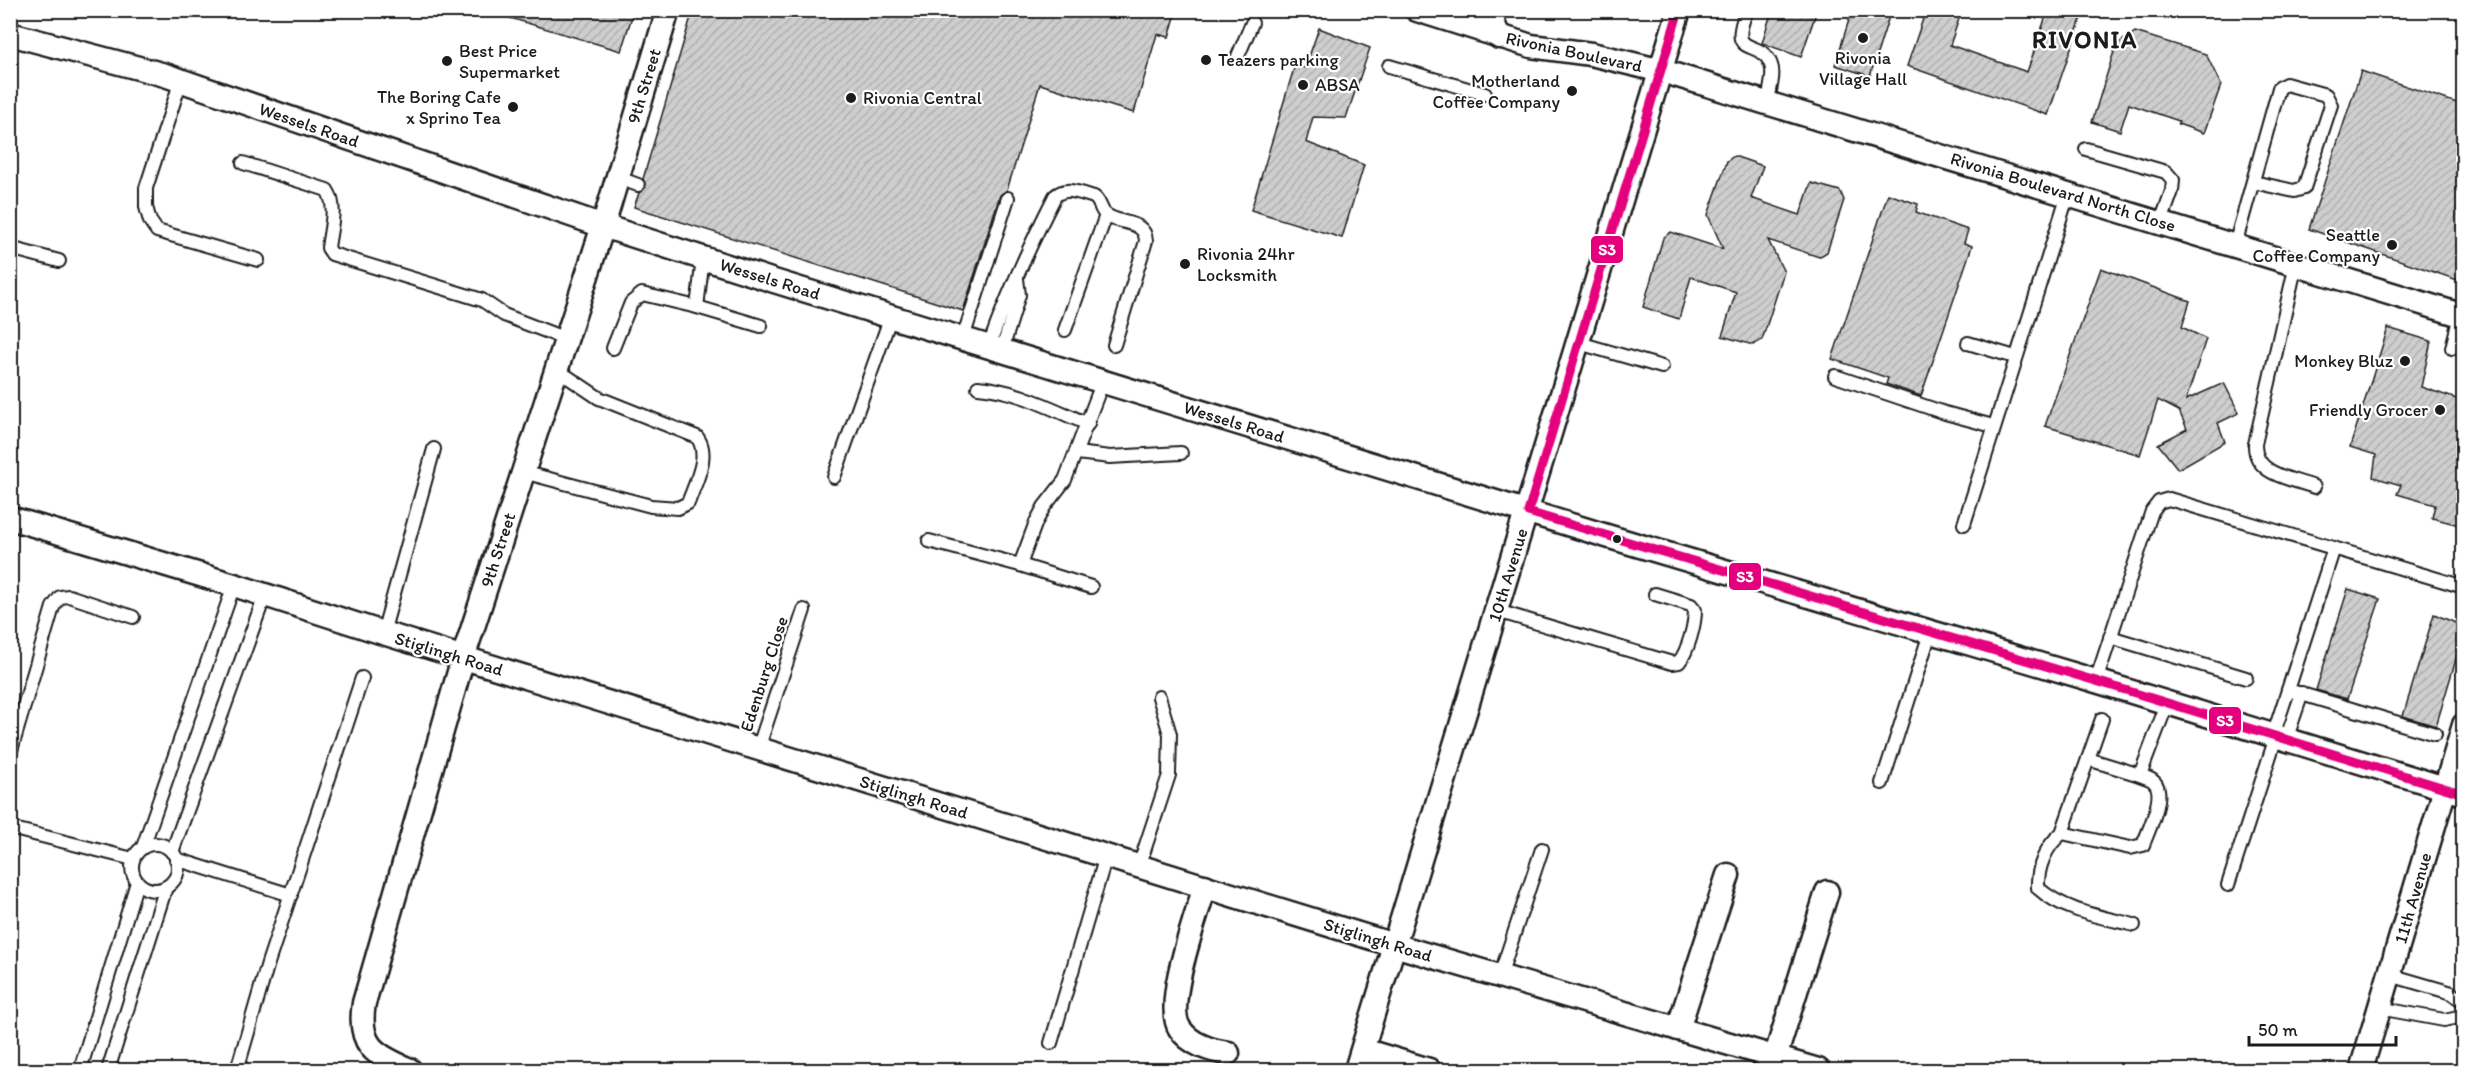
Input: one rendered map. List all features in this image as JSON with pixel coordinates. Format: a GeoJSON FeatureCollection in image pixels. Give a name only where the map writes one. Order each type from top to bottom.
{"type":"FeatureCollection","features":[{"type":"Feature","properties":{"kind":"street","name":"9th Street"},"geometry":{"type":"LineString","coordinates":[[410,1071],[379,1056],[366,1041],[361,1021],[463,658],[603,226],[668,10]]}},
{"type":"Feature","properties":{"kind":"street","name":"Rivonia Boulevard"},"geometry":{"type":"LineString","coordinates":[[1417,10],[1499,37],[1549,50],[1591,54],[1662,71]]}},
{"type":"Feature","properties":{"kind":"street"},"geometry":{"type":"LineString","coordinates":[[1488,10],[1499,37]]}},
{"type":"Feature","properties":{"kind":"street","name":"10th Avenue"},"geometry":{"type":"LineString","coordinates":[[1360,1060],[1679,10]]}},
{"type":"Feature","properties":{"kind":"street","name":"Wessels Road"},"geometry":{"type":"LineString","coordinates":[[10,34],[181,80],[603,226],[703,258],[1528,512],[2096,681],[2454,791]]}},
{"type":"Feature","properties":{"kind":"street","name":"Rivonia Boulevard North Close"},"geometry":{"type":"LineString","coordinates":[[1662,71],[2462,316]]}},
{"type":"Feature","properties":{"kind":"street","name":"Stiglingh Road"},"geometry":{"type":"LineString","coordinates":[[10,518],[234,585],[382,633],[1394,945],[1818,1071]]}},
{"type":"Feature","properties":{"kind":"street","name":"11th Avenue"},"geometry":{"type":"LineString","coordinates":[[2361,1071],[2379,1008],[2454,791],[2463,725]]}},
{"type":"Feature","properties":{"kind":"street"},"geometry":{"type":"LineString","coordinates":[[1678,1029],[1728,875]]}},
{"type":"Feature","properties":{"kind":"street"},"geometry":{"type":"LineString","coordinates":[[1205,886],[1176,989],[1176,1022],[1180,1030],[1191,1039],[1210,1050],[1228,1053]]}},
{"type":"Feature","properties":{"kind":"street"},"geometry":{"type":"LineString","coordinates":[[1775,1058],[1827,892]]}},
{"type":"Feature","properties":{"kind":"street"},"geometry":{"type":"LineString","coordinates":[[1360,1060],[1429,1071]]}},
{"type":"Feature","properties":{"kind":"lane"},"geometry":{"type":"LineString","coordinates":[[1747,10],[1738,31],[1744,44],[1766,56],[1771,63],[1768,102]]}},
{"type":"Feature","properties":{"kind":"lane"},"geometry":{"type":"LineString","coordinates":[[1238,56],[1252,23]]}},
{"type":"Feature","properties":{"kind":"lane"},"geometry":{"type":"LineString","coordinates":[[1389,66],[1485,94]]}},
{"type":"Feature","properties":{"kind":"lane"},"geometry":{"type":"LineString","coordinates":[[181,80],[146,188],[146,207],[150,221],[157,231],[258,260]]}},
{"type":"Feature","properties":{"kind":"lane"},"geometry":{"type":"LineString","coordinates":[[2235,245],[2253,182],[2281,85],[2286,84],[2326,95],[2331,105],[2304,188],[2294,191],[2253,182]]}},
{"type":"Feature","properties":{"kind":"lane"},"geometry":{"type":"LineString","coordinates":[[2086,149],[2166,172],[2173,180],[2172,191],[2161,222]]}},
{"type":"Feature","properties":{"kind":"lane"},"geometry":{"type":"LineString","coordinates":[[243,163],[327,190],[332,196],[333,206],[328,248],[332,254],[482,300],[504,315],[566,339]]}},
{"type":"Feature","properties":{"kind":"lane"},"geometry":{"type":"LineString","coordinates":[[616,177],[638,185]]}},
{"type":"Feature","properties":{"kind":"lane"},"geometry":{"type":"LineString","coordinates":[[995,348],[1018,295],[1017,279],[1049,208],[1055,196],[1061,191],[1069,190],[1095,197],[1106,215],[1142,228],[1146,234],[1146,241],[1114,345]]}},
{"type":"Feature","properties":{"kind":"lane"},"geometry":{"type":"LineString","coordinates":[[1964,524],[2068,194]]}},
{"type":"Feature","properties":{"kind":"lane"},"geometry":{"type":"LineString","coordinates":[[963,338],[1008,198]]}},
{"type":"Feature","properties":{"kind":"lane"},"geometry":{"type":"LineString","coordinates":[[1065,330],[1106,215]]}},
{"type":"Feature","properties":{"kind":"lane"},"geometry":{"type":"LineString","coordinates":[[10,248],[59,261]]}},
{"type":"Feature","properties":{"kind":"lane"},"geometry":{"type":"LineString","coordinates":[[697,307],[703,258]]}},
{"type":"Feature","properties":{"kind":"lane"},"geometry":{"type":"LineString","coordinates":[[2296,264],[2255,444],[2255,455],[2264,469],[2314,487]]}},
{"type":"Feature","properties":{"kind":"lane"},"geometry":{"type":"LineString","coordinates":[[613,348],[631,303],[642,294],[761,326]]}},
{"type":"Feature","properties":{"kind":"lane"},"geometry":{"type":"LineString","coordinates":[[834,477],[891,316]]}},
{"type":"Feature","properties":{"kind":"lane"},"geometry":{"type":"LineString","coordinates":[[2452,348],[2462,316]]}},
{"type":"Feature","properties":{"kind":"lane"},"geometry":{"type":"LineString","coordinates":[[1579,343],[1662,367]]}},
{"type":"Feature","properties":{"kind":"lane"},"geometry":{"type":"LineString","coordinates":[[1968,343],[2015,357]]}},
{"type":"Feature","properties":{"kind":"lane"},"geometry":{"type":"LineString","coordinates":[[523,472],[651,506],[678,508],[688,502],[703,459],[704,450],[697,437],[599,398],[556,369]]}},
{"type":"Feature","properties":{"kind":"lane"},"geometry":{"type":"LineString","coordinates":[[1835,376],[1945,413],[1993,426]]}},
{"type":"Feature","properties":{"kind":"lane"},"geometry":{"type":"LineString","coordinates":[[1020,565],[1036,522],[1044,507],[1065,480],[1103,381]]}},
{"type":"Feature","properties":{"kind":"lane"},"geometry":{"type":"LineString","coordinates":[[978,387],[1008,392],[1088,424]]}},
{"type":"Feature","properties":{"kind":"lane"},"geometry":{"type":"LineString","coordinates":[[382,633],[434,449]]}},
{"type":"Feature","properties":{"kind":"lane"},"geometry":{"type":"LineString","coordinates":[[1077,453],[1110,457],[1181,453]]}},
{"type":"Feature","properties":{"kind":"lane"},"geometry":{"type":"LineString","coordinates":[[2096,681],[2152,511],[2159,502],[2169,499],[2463,587]]}},
{"type":"Feature","properties":{"kind":"lane"},"geometry":{"type":"LineString","coordinates":[[929,541],[1091,587]]}},
{"type":"Feature","properties":{"kind":"lane"},"geometry":{"type":"LineString","coordinates":[[2228,885],[2278,737],[2288,690],[2334,548]]}},
{"type":"Feature","properties":{"kind":"lane"},"geometry":{"type":"LineString","coordinates":[[166,887],[151,890],[137,882],[133,875],[133,859],[143,847],[234,585]]}},
{"type":"Feature","properties":{"kind":"lane"},"geometry":{"type":"LineString","coordinates":[[1497,611],[1672,663],[1678,662],[1683,657],[1695,610],[1691,606],[1655,594]]}},
{"type":"Feature","properties":{"kind":"lane"},"geometry":{"type":"LineString","coordinates":[[108,1071],[166,887],[176,875],[178,867],[174,855],[265,595]]}},
{"type":"Feature","properties":{"kind":"lane"},"geometry":{"type":"LineString","coordinates":[[10,754],[53,607],[60,597],[69,596],[133,617]]}},
{"type":"Feature","properties":{"kind":"lane","name":"Edenburg Close"},"geometry":{"type":"LineString","coordinates":[[758,749],[804,610]]}},
{"type":"Feature","properties":{"kind":"lane"},"geometry":{"type":"LineString","coordinates":[[1882,783],[1930,633]]}},
{"type":"Feature","properties":{"kind":"lane"},"geometry":{"type":"LineString","coordinates":[[2110,637],[2246,678]]}},
{"type":"Feature","properties":{"kind":"lane"},"geometry":{"type":"LineString","coordinates":[[237,1071],[268,963],[362,678]]}},
{"type":"Feature","properties":{"kind":"lane"},"geometry":{"type":"LineString","coordinates":[[2288,690],[2435,734]]}},
{"type":"Feature","properties":{"kind":"lane"},"geometry":{"type":"LineString","coordinates":[[2278,737],[2302,693]]}},
{"type":"Feature","properties":{"kind":"lane"},"geometry":{"type":"LineString","coordinates":[[1139,866],[1169,775],[1170,734],[1159,697]]}},
{"type":"Feature","properties":{"kind":"lane"},"geometry":{"type":"LineString","coordinates":[[2139,775],[2167,704]]}},
{"type":"Feature","properties":{"kind":"lane"},"geometry":{"type":"LineString","coordinates":[[2102,719],[2062,833],[2053,840],[2042,862],[2038,888],[2050,898],[2068,906],[2134,925]]}},
{"type":"Feature","properties":{"kind":"lane"},"geometry":{"type":"LineString","coordinates":[[2062,833],[2130,848],[2143,845],[2159,801],[2154,781],[2088,759]]}},
{"type":"Feature","properties":{"kind":"lane"},"geometry":{"type":"LineString","coordinates":[[10,828],[133,859]]}},
{"type":"Feature","properties":{"kind":"lane"},"geometry":{"type":"LineString","coordinates":[[143,847],[159,844],[174,855],[291,895]]}},
{"type":"Feature","properties":{"kind":"lane"},"geometry":{"type":"LineString","coordinates":[[1500,976],[1542,849]]}},
{"type":"Feature","properties":{"kind":"lane"},"geometry":{"type":"LineString","coordinates":[[1051,1043],[1106,855]]}},
{"type":"Feature","properties":{"kind":"lane"},"geometry":{"type":"LineString","coordinates":[[82,1070],[137,882]]}},
{"type":"Feature","properties":{"kind":"lane"},"geometry":{"type":"LineString","coordinates":[[2390,975],[2452,993],[2463,1002]]}},
{"type":"Feature","properties":{"kind":"lane"},"geometry":{"type":"LineString","coordinates":[[2379,1008],[2444,1020],[2463,1016]]}},
{"type":"Feature","properties":{"kind":"building"},"geometry":{"type":"Polygon","coordinates":[[[500,10],[634,10],[621,51],[500,15],[500,10]]]}},
{"type":"Feature","properties":{"kind":"building","name":"Rivonia Central"},"geometry":{"type":"Polygon","coordinates":[[[693,10],[1177,10],[1169,37],[1157,34],[1134,113],[1040,84],[1007,190],[1000,195],[963,311],[634,207],[639,193],[646,187],[643,179],[693,10]]]}},
{"type":"Feature","properties":{"kind":"building"},"geometry":{"type":"Polygon","coordinates":[[[1772,10],[1817,10],[1801,57],[1762,43],[1772,10]]]}},
{"type":"Feature","properties":{"kind":"building","name":"Rivonia Village Hall"},"geometry":{"type":"Polygon","coordinates":[[[1852,10],[1891,10],[1870,76],[1835,65],[1852,10]]]}},
{"type":"Feature","properties":{"kind":"building"},"geometry":{"type":"Polygon","coordinates":[[[1926,10],[1962,10],[1950,45],[2027,72],[2048,10],[2084,10],[2048,115],[1907,66],[1926,10]]]}},
{"type":"Feature","properties":{"kind":"building"},"geometry":{"type":"Polygon","coordinates":[[[1319,28],[1370,48],[1346,118],[1313,117],[1306,142],[1364,165],[1342,238],[1251,210],[1295,65],[1305,68],[1319,28]]]}},
{"type":"Feature","properties":{"kind":"building"},"geometry":{"type":"Polygon","coordinates":[[[2135,32],[2206,54],[2221,85],[2204,133],[2178,124],[2179,121],[2129,104],[2120,131],[2092,122],[2116,45],[2135,32]]]}},
{"type":"Feature","properties":{"kind":"building"},"geometry":{"type":"Polygon","coordinates":[[[2361,71],[2463,105],[2463,282],[2309,229],[2361,71]]]}},
{"type":"Feature","properties":{"kind":"building"},"geometry":{"type":"Polygon","coordinates":[[[1734,156],[1763,166],[1751,198],[1800,215],[1811,183],[1840,191],[1844,200],[1827,252],[1819,257],[1768,240],[1784,272],[1762,340],[1753,345],[1722,336],[1736,292],[1691,277],[1679,319],[1643,307],[1663,238],[1671,232],[1723,249],[1708,215],[1727,161],[1734,156]]]}},
{"type":"Feature","properties":{"kind":"building"},"geometry":{"type":"Polygon","coordinates":[[[1888,194],[1918,204],[1916,212],[1968,230],[1964,243],[1972,246],[1921,396],[1886,384],[1888,378],[1832,359],[1888,194]]]}},
{"type":"Feature","properties":{"kind":"building"},"geometry":{"type":"Polygon","coordinates":[[[2101,268],[2190,301],[2182,327],[2206,339],[2186,400],[2224,383],[2239,413],[2218,423],[2225,442],[2178,469],[2158,444],[2187,429],[2179,411],[2158,400],[2140,455],[2045,426],[2101,268]]]}},
{"type":"Feature","properties":{"kind":"building"},"geometry":{"type":"Polygon","coordinates":[[[2388,328],[2431,341],[2421,387],[2463,401],[2463,526],[2432,518],[2435,505],[2397,494],[2401,485],[2373,477],[2376,455],[2350,447],[2388,328]]]}},
{"type":"Feature","properties":{"kind":"building"},"geometry":{"type":"Polygon","coordinates":[[[2348,589],[2380,599],[2347,699],[2316,690],[2348,589]]]}},
{"type":"Feature","properties":{"kind":"building"},"geometry":{"type":"Polygon","coordinates":[[[2434,614],[2463,626],[2463,636],[2436,726],[2403,716],[2434,614]]]}},
{"type":"Feature","properties":{"kind":"transit line","name":"S3"},"geometry":{"type":"LineString","coordinates":[[1679,10],[1528,512],[2096,681],[2464,794]]}},
{"type":"Feature","properties":{"kind":"place","name":"Rivonia Village Hall"},"geometry":{"type":"Point","coordinates":[1863,38]}},
{"type":"Feature","properties":{"kind":"place","name":"Teazers parking"},"geometry":{"type":"Point","coordinates":[1206,60]}},
{"type":"Feature","properties":{"kind":"place","name":"Best Price Supermarket"},"geometry":{"type":"Point","coordinates":[447,61]}},
{"type":"Feature","properties":{"kind":"place","name":"ABSA"},"geometry":{"type":"Point","coordinates":[1303,85]}},
{"type":"Feature","properties":{"kind":"place","name":"Motherland Coffee Company"},"geometry":{"type":"Point","coordinates":[1572,91]}},
{"type":"Feature","properties":{"kind":"place","name":"Rivonia Central"},"geometry":{"type":"Point","coordinates":[851,98]}},
{"type":"Feature","properties":{"kind":"place","name":"The Boring Cafe x Sprino Tea"},"geometry":{"type":"Point","coordinates":[513,107]}},
{"type":"Feature","properties":{"kind":"place","name":"Seattle Coffee Company"},"geometry":{"type":"Point","coordinates":[2392,245]}},
{"type":"Feature","properties":{"kind":"place","name":"Rivonia 24hr Locksmith"},"geometry":{"type":"Point","coordinates":[1185,264]}},
{"type":"Feature","properties":{"kind":"place","name":"Monkey Bluz"},"geometry":{"type":"Point","coordinates":[2405,361]}},
{"type":"Feature","properties":{"kind":"place","name":"Friendly Grocer"},"geometry":{"type":"Point","coordinates":[2440,410]}},
{"type":"Feature","properties":{"kind":"district","name":"RIVONIA"},"geometry":{"type":"Point","coordinates":[2085,39]}}]}
